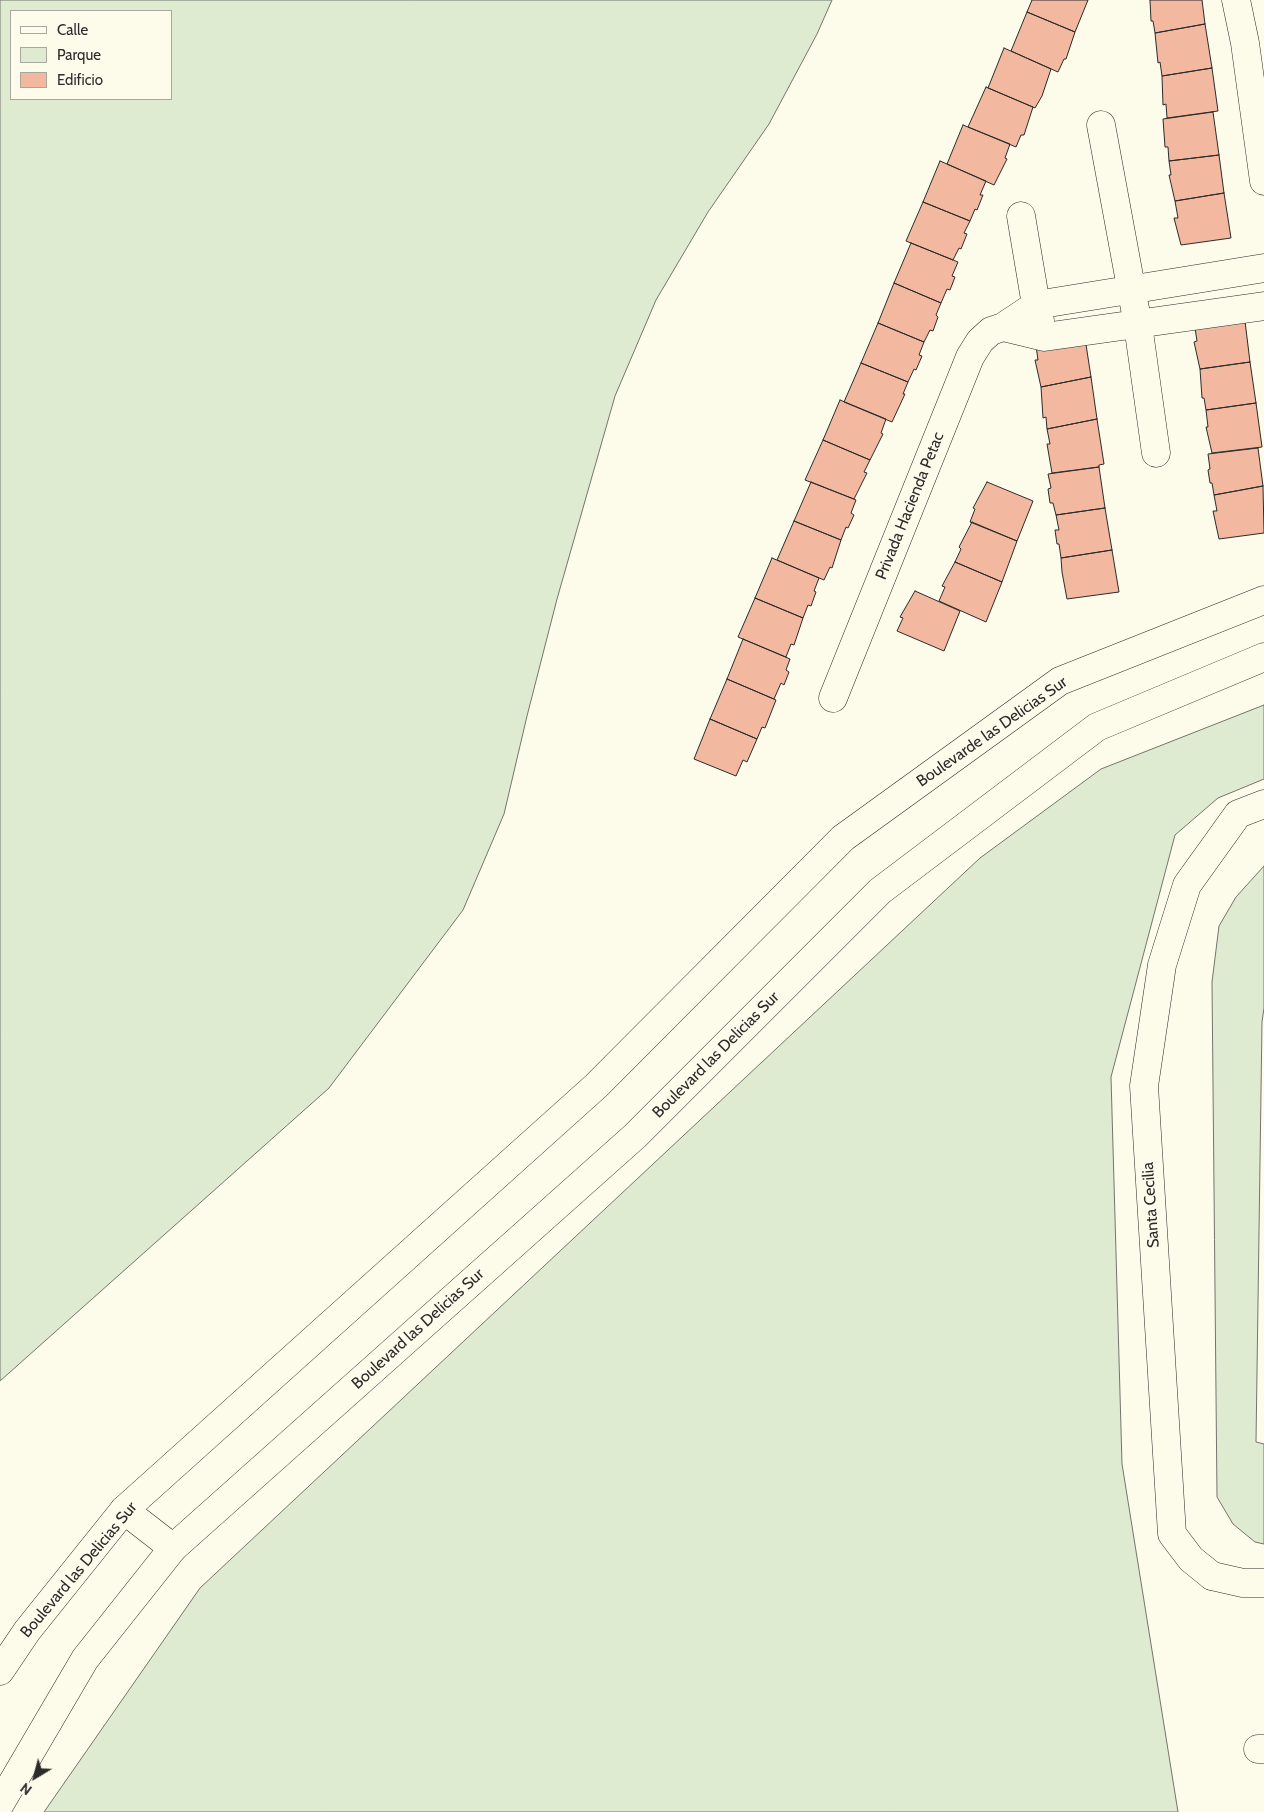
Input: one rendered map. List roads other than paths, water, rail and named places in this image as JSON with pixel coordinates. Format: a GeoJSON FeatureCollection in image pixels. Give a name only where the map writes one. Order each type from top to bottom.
{"type":"FeatureCollection","features":[{"type":"Feature","properties":{"kind":"main road"},"geometry":{"type":"LineString","coordinates":[[1236,0],[1245,43],[1264,181]]}},
{"type":"Feature","properties":{"kind":"main road"},"geometry":{"type":"LineString","coordinates":[[1101,125],[1138,325],[1156,453]]}},
{"type":"Feature","properties":{"kind":"main road"},"geometry":{"type":"LineString","coordinates":[[1022,216],[1036,305],[1044,337]]}},
{"type":"Feature","properties":{"kind":"main road","name":"Privada Hacienda Petac"},"geometry":{"type":"LineString","coordinates":[[833,698],[970,357],[980,341],[991,331],[1003,327],[1036,305],[1264,268]]}},
{"type":"Feature","properties":{"kind":"main road"},"geometry":{"type":"LineString","coordinates":[[1003,327],[1044,337],[1264,306]]}},
{"type":"Feature","properties":{"kind":"main road","name":"Boulevarde las Delicias Sur"},"geometry":{"type":"LineString","coordinates":[[842,838],[1060,681],[1264,600]]}},
{"type":"Feature","properties":{"kind":"main road","name":"Boulevard las Delicias Sur"},"geometry":{"type":"LineString","coordinates":[[0,1804],[86,1659],[173,1548],[634,1136],[880,891],[1097,727],[1264,657]]}},
{"type":"Feature","properties":{"kind":"main road","name":"Santa Cecilia"},"geometry":{"type":"LineString","coordinates":[[1264,804],[1238,814],[1187,885],[1162,965],[1144,1086],[1172,1534],[1191,1560],[1212,1576],[1244,1583],[1264,1582]]}},
{"type":"Feature","properties":{"kind":"main road","name":"Boulevard las Delicias Sur"},"geometry":{"type":"LineString","coordinates":[[0,1671],[26,1631],[124,1510],[596,1086],[842,838]]}},
{"type":"Feature","properties":{"kind":"main road"},"geometry":{"type":"LineString","coordinates":[[124,1510],[173,1548]]}}]}
